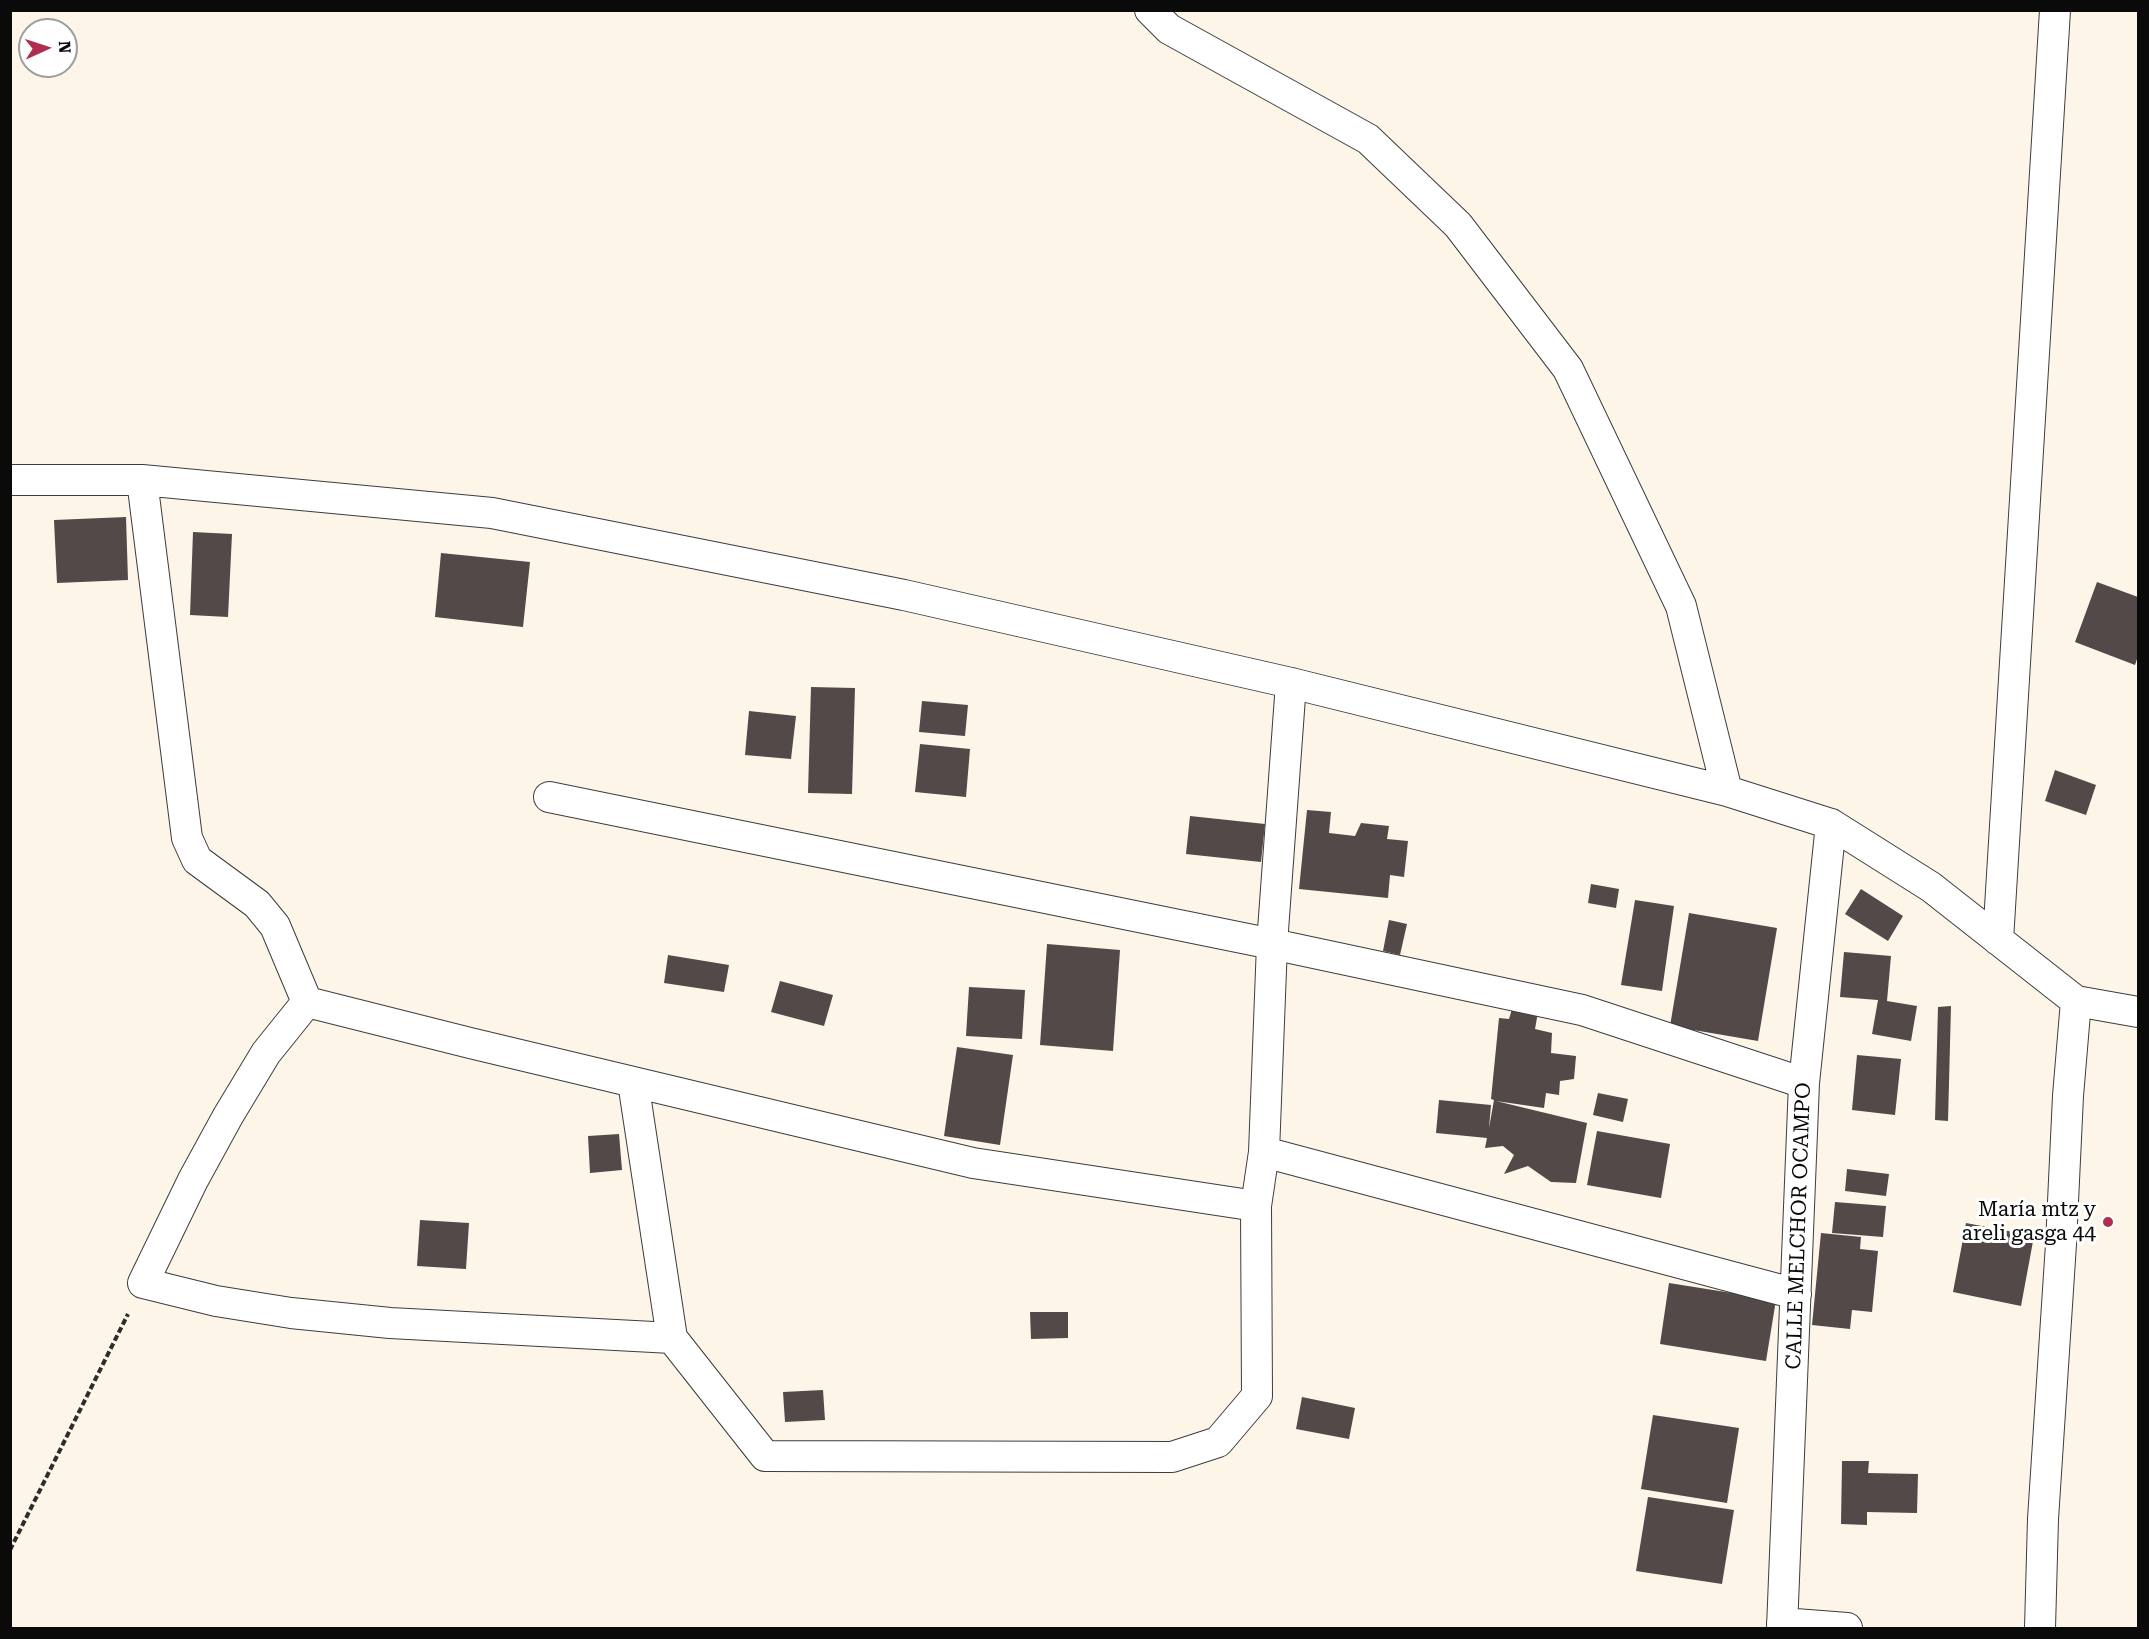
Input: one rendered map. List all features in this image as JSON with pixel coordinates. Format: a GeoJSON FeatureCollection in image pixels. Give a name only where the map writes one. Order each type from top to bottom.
{"type":"FeatureCollection","features":[{"type":"Feature","properties":{"kind":"street"},"geometry":{"type":"LineString","coordinates":[[1150,10],[1169,29],[1368,139],[1458,225],[1568,369],[1681,606],[1727,791]]}},
{"type":"Feature","properties":{"kind":"street"},"geometry":{"type":"LineString","coordinates":[[1998,940],[2055,10]]}},
{"type":"Feature","properties":{"kind":"street"},"geometry":{"type":"LineString","coordinates":[[10,480],[142,480],[492,513],[904,595],[1292,683],[1727,791],[1831,824],[1931,887],[2076,1001],[2139,1012]]}},
{"type":"Feature","properties":{"kind":"street"},"geometry":{"type":"LineString","coordinates":[[142,480],[187,838],[198,860],[257,904],[275,926],[307,1002]]}},
{"type":"Feature","properties":{"kind":"street"},"geometry":{"type":"LineString","coordinates":[[633,1082],[672,1338],[765,1456],[1172,1457],[1218,1442],[1257,1396],[1256,1206],[1263,1152],[1272,944],[1292,683]]}},
{"type":"Feature","properties":{"kind":"street"},"geometry":{"type":"LineString","coordinates":[[549,797],[1272,944],[1582,1010],[1804,1083]]}},
{"type":"Feature","properties":{"kind":"street","name":"CALLE MELCHOR OCAMPO"},"geometry":{"type":"LineString","coordinates":[[1782,1626],[1804,1083],[1831,824]]}},
{"type":"Feature","properties":{"kind":"street"},"geometry":{"type":"LineString","coordinates":[[2040,1629],[2044,1508],[2068,1096],[2076,1001]]}},
{"type":"Feature","properties":{"kind":"street"},"geometry":{"type":"LineString","coordinates":[[307,1002],[972,1163],[1256,1206]]}},
{"type":"Feature","properties":{"kind":"street"},"geometry":{"type":"LineString","coordinates":[[307,1002],[266,1053],[228,1116],[143,1283],[216,1301],[302,1314],[390,1323],[672,1338]]}},
{"type":"Feature","properties":{"kind":"street"},"geometry":{"type":"LineString","coordinates":[[1263,1152],[1796,1294]]}},
{"type":"Feature","properties":{"kind":"street"},"geometry":{"type":"LineString","coordinates":[[1782,1626],[1846,1629]]}},
{"type":"Feature","properties":{"kind":"path"},"geometry":{"type":"LineString","coordinates":[[10,1550],[143,1283]]}},
{"type":"Feature","properties":{"kind":"building"},"geometry":{"type":"Polygon","coordinates":[[[126,517],[128,580],[57,583],[54,520],[126,517]]]}},
{"type":"Feature","properties":{"kind":"building"},"geometry":{"type":"Polygon","coordinates":[[[193,532],[232,534],[228,617],[190,615],[193,532]]]}},
{"type":"Feature","properties":{"kind":"building"},"geometry":{"type":"Polygon","coordinates":[[[441,553],[530,562],[523,627],[435,617],[441,553]]]}},
{"type":"Feature","properties":{"kind":"building"},"geometry":{"type":"Polygon","coordinates":[[[2097,582],[2138,597],[2138,656],[2135,665],[2075,642],[2097,582]]]}},
{"type":"Feature","properties":{"kind":"building"},"geometry":{"type":"Polygon","coordinates":[[[811,687],[855,688],[852,794],[808,793],[811,687]]]}},
{"type":"Feature","properties":{"kind":"building"},"geometry":{"type":"Polygon","coordinates":[[[922,701],[968,705],[965,736],[919,732],[922,701]]]}},
{"type":"Feature","properties":{"kind":"building"},"geometry":{"type":"Polygon","coordinates":[[[749,711],[796,716],[791,759],[745,755],[749,711]]]}},
{"type":"Feature","properties":{"kind":"building"},"geometry":{"type":"Polygon","coordinates":[[[920,744],[970,749],[966,797],[915,792],[920,744]]]}},
{"type":"Feature","properties":{"kind":"building"},"geometry":{"type":"Polygon","coordinates":[[[2055,770],[2096,785],[2086,815],[2045,801],[2055,770]]]}},
{"type":"Feature","properties":{"kind":"building"},"geometry":{"type":"Polygon","coordinates":[[[1307,810],[1331,812],[1329,833],[1355,836],[1361,823],[1389,826],[1387,839],[1408,841],[1404,877],[1390,875],[1388,898],[1299,889],[1307,810]]]}},
{"type":"Feature","properties":{"kind":"building"},"geometry":{"type":"Polygon","coordinates":[[[1190,816],[1265,824],[1261,862],[1186,854],[1190,816]]]}},
{"type":"Feature","properties":{"kind":"building"},"geometry":{"type":"Polygon","coordinates":[[[1591,884],[1619,889],[1616,908],[1588,903],[1591,884]]]}},
{"type":"Feature","properties":{"kind":"building"},"geometry":{"type":"Polygon","coordinates":[[[1861,889],[1903,916],[1888,941],[1845,914],[1861,889]]]}},
{"type":"Feature","properties":{"kind":"building"},"geometry":{"type":"Polygon","coordinates":[[[1635,900],[1674,906],[1662,991],[1621,985],[1635,900]]]}},
{"type":"Feature","properties":{"kind":"building"},"geometry":{"type":"Polygon","coordinates":[[[1689,913],[1777,928],[1758,1041],[1670,1026],[1689,913]]]}},
{"type":"Feature","properties":{"kind":"building"},"geometry":{"type":"Polygon","coordinates":[[[1389,920],[1407,924],[1400,955],[1383,951],[1389,920]]]}},
{"type":"Feature","properties":{"kind":"building"},"geometry":{"type":"Polygon","coordinates":[[[1047,944],[1120,950],[1113,1051],[1040,1045],[1047,944]]]}},
{"type":"Feature","properties":{"kind":"building"},"geometry":{"type":"Polygon","coordinates":[[[1844,952],[1891,956],[1887,1001],[1917,1006],[1911,1041],[1872,1034],[1878,1000],[1840,997],[1844,952]]]}},
{"type":"Feature","properties":{"kind":"building"},"geometry":{"type":"Polygon","coordinates":[[[668,955],[729,965],[724,992],[664,983],[668,955]]]}},
{"type":"Feature","properties":{"kind":"building"},"geometry":{"type":"Polygon","coordinates":[[[780,981],[833,995],[824,1026],[771,1012],[780,981]]]}},
{"type":"Feature","properties":{"kind":"building"},"geometry":{"type":"Polygon","coordinates":[[[969,987],[1025,990],[1022,1039],[966,1036],[969,987]]]}},
{"type":"Feature","properties":{"kind":"building"},"geometry":{"type":"Polygon","coordinates":[[[1951,1006],[1948,1121],[1935,1120],[1938,1007],[1951,1006]]]}},
{"type":"Feature","properties":{"kind":"building"},"geometry":{"type":"Polygon","coordinates":[[[1512,1009],[1538,1012],[1535,1029],[1552,1033],[1551,1053],[1576,1056],[1574,1079],[1560,1081],[1559,1095],[1546,1093],[1544,1108],[1496,1101],[1587,1123],[1576,1183],[1551,1182],[1528,1166],[1504,1174],[1514,1155],[1503,1146],[1485,1148],[1487,1138],[1436,1133],[1439,1100],[1491,1105],[1489,1128],[1494,1100],[1491,1099],[1499,1018],[1509,1019],[1512,1009]]]}},
{"type":"Feature","properties":{"kind":"building"},"geometry":{"type":"Polygon","coordinates":[[[957,1047],[1013,1055],[1000,1145],[944,1136],[957,1047]]]}},
{"type":"Feature","properties":{"kind":"building"},"geometry":{"type":"Polygon","coordinates":[[[1857,1055],[1901,1059],[1895,1115],[1852,1110],[1857,1055]]]}},
{"type":"Feature","properties":{"kind":"building"},"geometry":{"type":"Polygon","coordinates":[[[1598,1093],[1628,1099],[1623,1122],[1593,1115],[1598,1093]]]}},
{"type":"Feature","properties":{"kind":"building"},"geometry":{"type":"Polygon","coordinates":[[[1597,1131],[1670,1144],[1661,1198],[1587,1185],[1597,1131]]]}},
{"type":"Feature","properties":{"kind":"building"},"geometry":{"type":"Polygon","coordinates":[[[619,1134],[622,1170],[590,1173],[588,1136],[619,1134]]]}},
{"type":"Feature","properties":{"kind":"building"},"geometry":{"type":"Polygon","coordinates":[[[1847,1169],[1889,1174],[1886,1196],[1845,1191],[1847,1169]]]}},
{"type":"Feature","properties":{"kind":"building"},"geometry":{"type":"Polygon","coordinates":[[[1835,1202],[1886,1206],[1883,1237],[1832,1233],[1835,1202]]]}},
{"type":"Feature","properties":{"kind":"building"},"geometry":{"type":"Polygon","coordinates":[[[420,1220],[469,1223],[466,1269],[417,1266],[420,1220]]]}},
{"type":"Feature","properties":{"kind":"building"},"geometry":{"type":"Polygon","coordinates":[[[1966,1223],[2034,1236],[2021,1306],[1953,1292],[1966,1223]]]}},
{"type":"Feature","properties":{"kind":"building"},"geometry":{"type":"Polygon","coordinates":[[[1821,1233],[1861,1237],[1860,1249],[1878,1251],[1872,1312],[1852,1310],[1850,1329],[1812,1325],[1821,1233]]]}},
{"type":"Feature","properties":{"kind":"building"},"geometry":{"type":"Polygon","coordinates":[[[1669,1283],[1776,1300],[1766,1361],[1660,1344],[1669,1283]]]}},
{"type":"Feature","properties":{"kind":"building"},"geometry":{"type":"Polygon","coordinates":[[[1030,1312],[1068,1312],[1068,1338],[1031,1339],[1030,1312]]]}},
{"type":"Feature","properties":{"kind":"building"},"geometry":{"type":"Polygon","coordinates":[[[823,1390],[825,1420],[785,1422],[783,1392],[823,1390]]]}},
{"type":"Feature","properties":{"kind":"building"},"geometry":{"type":"Polygon","coordinates":[[[1302,1397],[1355,1408],[1349,1439],[1296,1429],[1302,1397]]]}},
{"type":"Feature","properties":{"kind":"building"},"geometry":{"type":"Polygon","coordinates":[[[1653,1415],[1739,1428],[1727,1503],[1641,1489],[1653,1415]]]}},
{"type":"Feature","properties":{"kind":"building"},"geometry":{"type":"Polygon","coordinates":[[[1842,1461],[1869,1461],[1868,1473],[1918,1474],[1917,1513],[1867,1512],[1867,1525],[1841,1524],[1842,1461]]]}},
{"type":"Feature","properties":{"kind":"building"},"geometry":{"type":"Polygon","coordinates":[[[1648,1497],[1734,1510],[1722,1584],[1636,1571],[1648,1497]]]}},
{"type":"Feature","properties":{"kind":"place","name":"María mtz y areli gasga 44"},"geometry":{"type":"Point","coordinates":[2108,1222]}}]}
